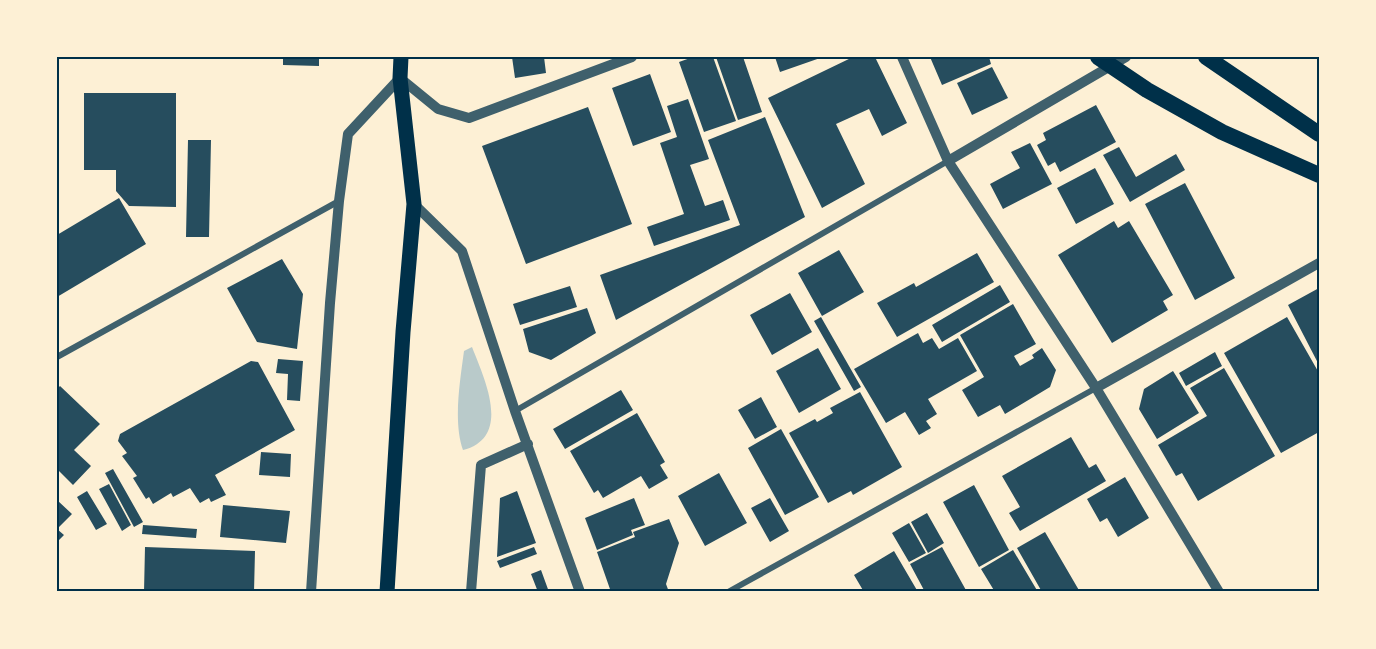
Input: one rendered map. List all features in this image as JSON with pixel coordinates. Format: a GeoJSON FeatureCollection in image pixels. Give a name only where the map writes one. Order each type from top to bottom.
{"type":"FeatureCollection","features":[{"type":"Feature","properties":{"kind":"highway"},"geometry":{"type":"LineString","coordinates":[[1098,57],[1147,90],[1222,132],[1319,175]]}},
{"type":"Feature","properties":{"kind":"highway"},"geometry":{"type":"LineString","coordinates":[[1206,57],[1319,134]]}},
{"type":"Feature","properties":{"kind":"main road"},"geometry":{"type":"LineString","coordinates":[[387,592],[403,332],[414,204],[400,78],[401,57]]}},
{"type":"Feature","properties":{"kind":"street"},"geometry":{"type":"LineString","coordinates":[[311,592],[339,201],[348,134],[400,78],[438,109],[469,118],[632,57]]}},
{"type":"Feature","properties":{"kind":"street"},"geometry":{"type":"LineString","coordinates":[[902,57],[948,161],[1096,388],[1219,592]]}},
{"type":"Feature","properties":{"kind":"street"},"geometry":{"type":"LineString","coordinates":[[515,411],[1126,57]]}},
{"type":"Feature","properties":{"kind":"street"},"geometry":{"type":"LineString","coordinates":[[57,357],[339,201]]}},
{"type":"Feature","properties":{"kind":"street"},"geometry":{"type":"LineString","coordinates":[[414,204],[462,251],[515,411],[580,592]]}},
{"type":"Feature","properties":{"kind":"street"},"geometry":{"type":"LineString","coordinates":[[728,592],[1319,263]]}},
{"type":"Feature","properties":{"kind":"street"},"geometry":{"type":"LineString","coordinates":[[471,592],[481,465],[528,444]]}},
{"type":"Feature","properties":{"kind":"shaded area"},"geometry":{"type":"Polygon","coordinates":[[[472,347],[488,390],[491,420],[487,433],[478,443],[463,450],[458,427],[459,388],[464,351],[472,347]]]}},
{"type":"Feature","properties":{"kind":"building"},"geometry":{"type":"Polygon","coordinates":[[[283,57],[319,57],[319,66],[283,65],[283,57]]]}},
{"type":"Feature","properties":{"kind":"building"},"geometry":{"type":"Polygon","coordinates":[[[512,57],[544,57],[546,73],[515,78],[512,57]]]}},
{"type":"Feature","properties":{"kind":"building"},"geometry":{"type":"Polygon","coordinates":[[[693,57],[713,57],[736,121],[704,132],[679,62],[693,57]]]}},
{"type":"Feature","properties":{"kind":"building"},"geometry":{"type":"Polygon","coordinates":[[[716,57],[743,57],[762,112],[738,120],[716,57]]]}},
{"type":"Feature","properties":{"kind":"building"},"geometry":{"type":"Polygon","coordinates":[[[775,57],[823,57],[780,72],[775,57]]]}},
{"type":"Feature","properties":{"kind":"building"},"geometry":{"type":"Polygon","coordinates":[[[853,57],[875,57],[907,123],[882,136],[869,109],[836,124],[865,184],[822,208],[768,98],[853,57]]]}},
{"type":"Feature","properties":{"kind":"building"},"geometry":{"type":"Polygon","coordinates":[[[930,57],[989,57],[991,64],[942,85],[930,57]]]}},
{"type":"Feature","properties":{"kind":"building"},"geometry":{"type":"Polygon","coordinates":[[[992,67],[1008,98],[972,115],[957,83],[992,67]]]}},
{"type":"Feature","properties":{"kind":"building"},"geometry":{"type":"Polygon","coordinates":[[[650,74],[671,132],[633,146],[612,88],[650,74]]]}},
{"type":"Feature","properties":{"kind":"building"},"geometry":{"type":"Polygon","coordinates":[[[84,93],[176,93],[176,207],[129,206],[116,191],[116,170],[84,170],[84,93]]]}},
{"type":"Feature","properties":{"kind":"building"},"geometry":{"type":"Polygon","coordinates":[[[688,99],[709,159],[690,165],[705,206],[723,200],[730,220],[654,246],[647,227],[684,214],[660,143],[677,137],[667,106],[688,99]]]}},
{"type":"Feature","properties":{"kind":"building"},"geometry":{"type":"Polygon","coordinates":[[[1096,105],[1116,142],[1060,172],[1055,162],[1048,166],[1037,145],[1046,140],[1043,133],[1096,105]]]}},
{"type":"Feature","properties":{"kind":"building"},"geometry":{"type":"Polygon","coordinates":[[[588,107],[632,224],[526,264],[482,146],[588,107]]]}},
{"type":"Feature","properties":{"kind":"building"},"geometry":{"type":"Polygon","coordinates":[[[765,117],[805,217],[616,320],[600,275],[740,225],[708,140],[765,117]]]}},
{"type":"Feature","properties":{"kind":"building"},"geometry":{"type":"Polygon","coordinates":[[[188,140],[211,140],[209,237],[186,237],[188,140]]]}},
{"type":"Feature","properties":{"kind":"building"},"geometry":{"type":"Polygon","coordinates":[[[1030,143],[1052,184],[1003,209],[990,184],[1020,168],[1011,152],[1030,143]]]}},
{"type":"Feature","properties":{"kind":"building"},"geometry":{"type":"Polygon","coordinates":[[[1119,147],[1136,177],[1176,154],[1185,170],[1130,202],[1103,155],[1119,147]]]}},
{"type":"Feature","properties":{"kind":"building"},"geometry":{"type":"Polygon","coordinates":[[[1095,168],[1114,204],[1076,224],[1057,188],[1095,168]]]}},
{"type":"Feature","properties":{"kind":"building"},"geometry":{"type":"Polygon","coordinates":[[[1185,183],[1235,278],[1195,300],[1145,204],[1185,183]]]}},
{"type":"Feature","properties":{"kind":"building"},"geometry":{"type":"Polygon","coordinates":[[[119,198],[146,244],[57,297],[57,235],[119,198]]]}},
{"type":"Feature","properties":{"kind":"building"},"geometry":{"type":"Polygon","coordinates":[[[1114,221],[1118,228],[1129,221],[1173,295],[1163,301],[1168,310],[1112,343],[1058,255],[1114,221]]]}},
{"type":"Feature","properties":{"kind":"building"},"geometry":{"type":"Polygon","coordinates":[[[839,250],[864,292],[822,316],[798,273],[839,250]]]}},
{"type":"Feature","properties":{"kind":"building"},"geometry":{"type":"Polygon","coordinates":[[[977,253],[994,282],[897,337],[877,303],[914,283],[916,287],[977,253]]]}},
{"type":"Feature","properties":{"kind":"building"},"geometry":{"type":"Polygon","coordinates":[[[282,259],[303,294],[297,349],[257,342],[227,288],[282,259]]]}},
{"type":"Feature","properties":{"kind":"building"},"geometry":{"type":"Polygon","coordinates":[[[1000,285],[1010,302],[942,342],[932,325],[1000,285]]]}},
{"type":"Feature","properties":{"kind":"building"},"geometry":{"type":"Polygon","coordinates":[[[570,286],[577,307],[520,325],[513,304],[570,286]]]}},
{"type":"Feature","properties":{"kind":"building"},"geometry":{"type":"Polygon","coordinates":[[[1319,288],[1319,365],[1288,305],[1319,288]]]}},
{"type":"Feature","properties":{"kind":"building"},"geometry":{"type":"Polygon","coordinates":[[[790,293],[812,332],[772,355],[750,315],[790,293]]]}},
{"type":"Feature","properties":{"kind":"building"},"geometry":{"type":"Polygon","coordinates":[[[1013,304],[1036,344],[1014,356],[1020,366],[1034,358],[1032,355],[1042,348],[1056,370],[1050,387],[1005,414],[1000,405],[978,417],[962,390],[984,377],[960,335],[1013,304]]]}},
{"type":"Feature","properties":{"kind":"building"},"geometry":{"type":"Polygon","coordinates":[[[587,308],[596,333],[551,360],[529,352],[523,329],[587,308]]]}},
{"type":"Feature","properties":{"kind":"building"},"geometry":{"type":"Polygon","coordinates":[[[821,317],[861,387],[854,391],[814,321],[821,317]]]}},
{"type":"Feature","properties":{"kind":"building"},"geometry":{"type":"Polygon","coordinates":[[[1287,317],[1319,373],[1319,432],[1281,453],[1224,353],[1287,317]]]}},
{"type":"Feature","properties":{"kind":"building"},"geometry":{"type":"Polygon","coordinates":[[[918,333],[923,343],[932,338],[939,349],[958,338],[977,371],[928,399],[937,414],[926,421],[931,428],[919,435],[905,412],[886,423],[854,369],[918,333]]]}},
{"type":"Feature","properties":{"kind":"building"},"geometry":{"type":"Polygon","coordinates":[[[818,348],[841,389],[799,413],[776,371],[818,348]]]}},
{"type":"Feature","properties":{"kind":"building"},"geometry":{"type":"Polygon","coordinates":[[[1215,352],[1222,366],[1186,386],[1179,373],[1215,352]]]}},
{"type":"Feature","properties":{"kind":"building"},"geometry":{"type":"Polygon","coordinates":[[[278,359],[303,361],[300,401],[287,400],[288,374],[276,373],[278,359]]]}},
{"type":"Feature","properties":{"kind":"building"},"geometry":{"type":"Polygon","coordinates":[[[251,361],[258,362],[295,430],[215,475],[226,495],[211,502],[209,498],[200,503],[190,488],[173,497],[171,493],[153,504],[149,497],[146,499],[133,478],[137,476],[122,456],[127,453],[118,441],[120,434],[251,361]]]}},
{"type":"Feature","properties":{"kind":"building"},"geometry":{"type":"Polygon","coordinates":[[[1224,368],[1275,456],[1198,501],[1182,473],[1176,476],[1158,445],[1207,416],[1190,388],[1224,368]]]}},
{"type":"Feature","properties":{"kind":"building"},"geometry":{"type":"Polygon","coordinates":[[[1173,371],[1199,413],[1157,439],[1139,409],[1144,389],[1173,371]]]}},
{"type":"Feature","properties":{"kind":"building"},"geometry":{"type":"Polygon","coordinates":[[[60,386],[100,424],[74,450],[91,466],[73,485],[57,469],[57,389],[60,386]]]}},
{"type":"Feature","properties":{"kind":"building"},"geometry":{"type":"Polygon","coordinates":[[[621,390],[633,410],[565,449],[553,429],[621,390]]]}},
{"type":"Feature","properties":{"kind":"building"},"geometry":{"type":"Polygon","coordinates":[[[860,392],[902,467],[853,495],[851,491],[828,503],[789,433],[815,419],[817,422],[833,413],[830,408],[860,392]]]}},
{"type":"Feature","properties":{"kind":"building"},"geometry":{"type":"Polygon","coordinates":[[[761,397],[777,427],[755,439],[738,410],[761,397]]]}},
{"type":"Feature","properties":{"kind":"building"},"geometry":{"type":"Polygon","coordinates":[[[637,413],[665,462],[660,465],[668,478],[649,489],[641,476],[603,498],[598,490],[594,493],[570,451],[637,413]]]}},
{"type":"Feature","properties":{"kind":"building"},"geometry":{"type":"Polygon","coordinates":[[[781,429],[819,497],[785,515],[748,448],[781,429]]]}},
{"type":"Feature","properties":{"kind":"building"},"geometry":{"type":"Polygon","coordinates":[[[1071,437],[1089,468],[1096,464],[1106,481],[1020,531],[1009,513],[1020,507],[1002,476],[1071,437]]]}},
{"type":"Feature","properties":{"kind":"building"},"geometry":{"type":"Polygon","coordinates":[[[261,452],[291,454],[290,477],[259,475],[261,452]]]}},
{"type":"Feature","properties":{"kind":"building"},"geometry":{"type":"Polygon","coordinates":[[[113,469],[143,522],[134,527],[105,473],[113,469]]]}},
{"type":"Feature","properties":{"kind":"building"},"geometry":{"type":"Polygon","coordinates":[[[719,473],[747,523],[705,546],[678,496],[719,473]]]}},
{"type":"Feature","properties":{"kind":"building"},"geometry":{"type":"Polygon","coordinates":[[[1125,477],[1149,518],[1118,537],[1107,518],[1100,522],[1087,499],[1125,477]]]}},
{"type":"Feature","properties":{"kind":"building"},"geometry":{"type":"Polygon","coordinates":[[[109,484],[131,525],[122,531],[99,489],[109,484]]]}},
{"type":"Feature","properties":{"kind":"building"},"geometry":{"type":"Polygon","coordinates":[[[974,485],[1009,550],[979,567],[943,502],[974,485]]]}},
{"type":"Feature","properties":{"kind":"building"},"geometry":{"type":"Polygon","coordinates":[[[87,491],[107,524],[96,530],[77,497],[87,491]]]}},
{"type":"Feature","properties":{"kind":"building"},"geometry":{"type":"Polygon","coordinates":[[[517,491],[536,543],[497,557],[500,498],[517,491]]]}},
{"type":"Feature","properties":{"kind":"building"},"geometry":{"type":"Polygon","coordinates":[[[634,498],[645,525],[631,530],[633,535],[597,550],[585,518],[634,498]]]}},
{"type":"Feature","properties":{"kind":"building"},"geometry":{"type":"Polygon","coordinates":[[[770,498],[789,531],[770,542],[751,508],[770,498]]]}},
{"type":"Feature","properties":{"kind":"building"},"geometry":{"type":"Polygon","coordinates":[[[57,500],[72,514],[57,529],[57,500]]]}},
{"type":"Feature","properties":{"kind":"building"},"geometry":{"type":"Polygon","coordinates":[[[223,505],[290,511],[286,543],[220,537],[223,505]]]}},
{"type":"Feature","properties":{"kind":"building"},"geometry":{"type":"Polygon","coordinates":[[[927,513],[944,543],[928,553],[911,522],[927,513]]]}},
{"type":"Feature","properties":{"kind":"building"},"geometry":{"type":"Polygon","coordinates":[[[669,519],[679,543],[666,584],[669,592],[611,592],[597,552],[635,537],[633,532],[669,519]]]}},
{"type":"Feature","properties":{"kind":"building"},"geometry":{"type":"Polygon","coordinates":[[[909,523],[926,553],[909,562],[892,533],[909,523]]]}},
{"type":"Feature","properties":{"kind":"building"},"geometry":{"type":"Polygon","coordinates":[[[143,525],[197,529],[196,538],[142,534],[143,525]]]}},
{"type":"Feature","properties":{"kind":"building"},"geometry":{"type":"Polygon","coordinates":[[[57,529],[64,535],[57,542],[57,529]]]}},
{"type":"Feature","properties":{"kind":"building"},"geometry":{"type":"Polygon","coordinates":[[[1045,532],[1080,592],[1042,592],[1017,548],[1045,532]]]}},
{"type":"Feature","properties":{"kind":"building"},"geometry":{"type":"Polygon","coordinates":[[[145,547],[255,551],[254,592],[144,592],[145,547]]]}},
{"type":"Feature","properties":{"kind":"building"},"geometry":{"type":"Polygon","coordinates":[[[534,547],[537,554],[500,568],[497,561],[534,547]]]}},
{"type":"Feature","properties":{"kind":"building"},"geometry":{"type":"Polygon","coordinates":[[[942,547],[967,592],[925,592],[910,564],[942,547]]]}},
{"type":"Feature","properties":{"kind":"building"},"geometry":{"type":"Polygon","coordinates":[[[1013,550],[1038,592],[995,592],[981,569],[1013,550]]]}},
{"type":"Feature","properties":{"kind":"building"},"geometry":{"type":"Polygon","coordinates":[[[894,551],[918,592],[864,592],[854,575],[894,551]]]}},
{"type":"Feature","properties":{"kind":"building"},"geometry":{"type":"Polygon","coordinates":[[[541,570],[549,592],[538,592],[531,574],[541,570]]]}}]}
